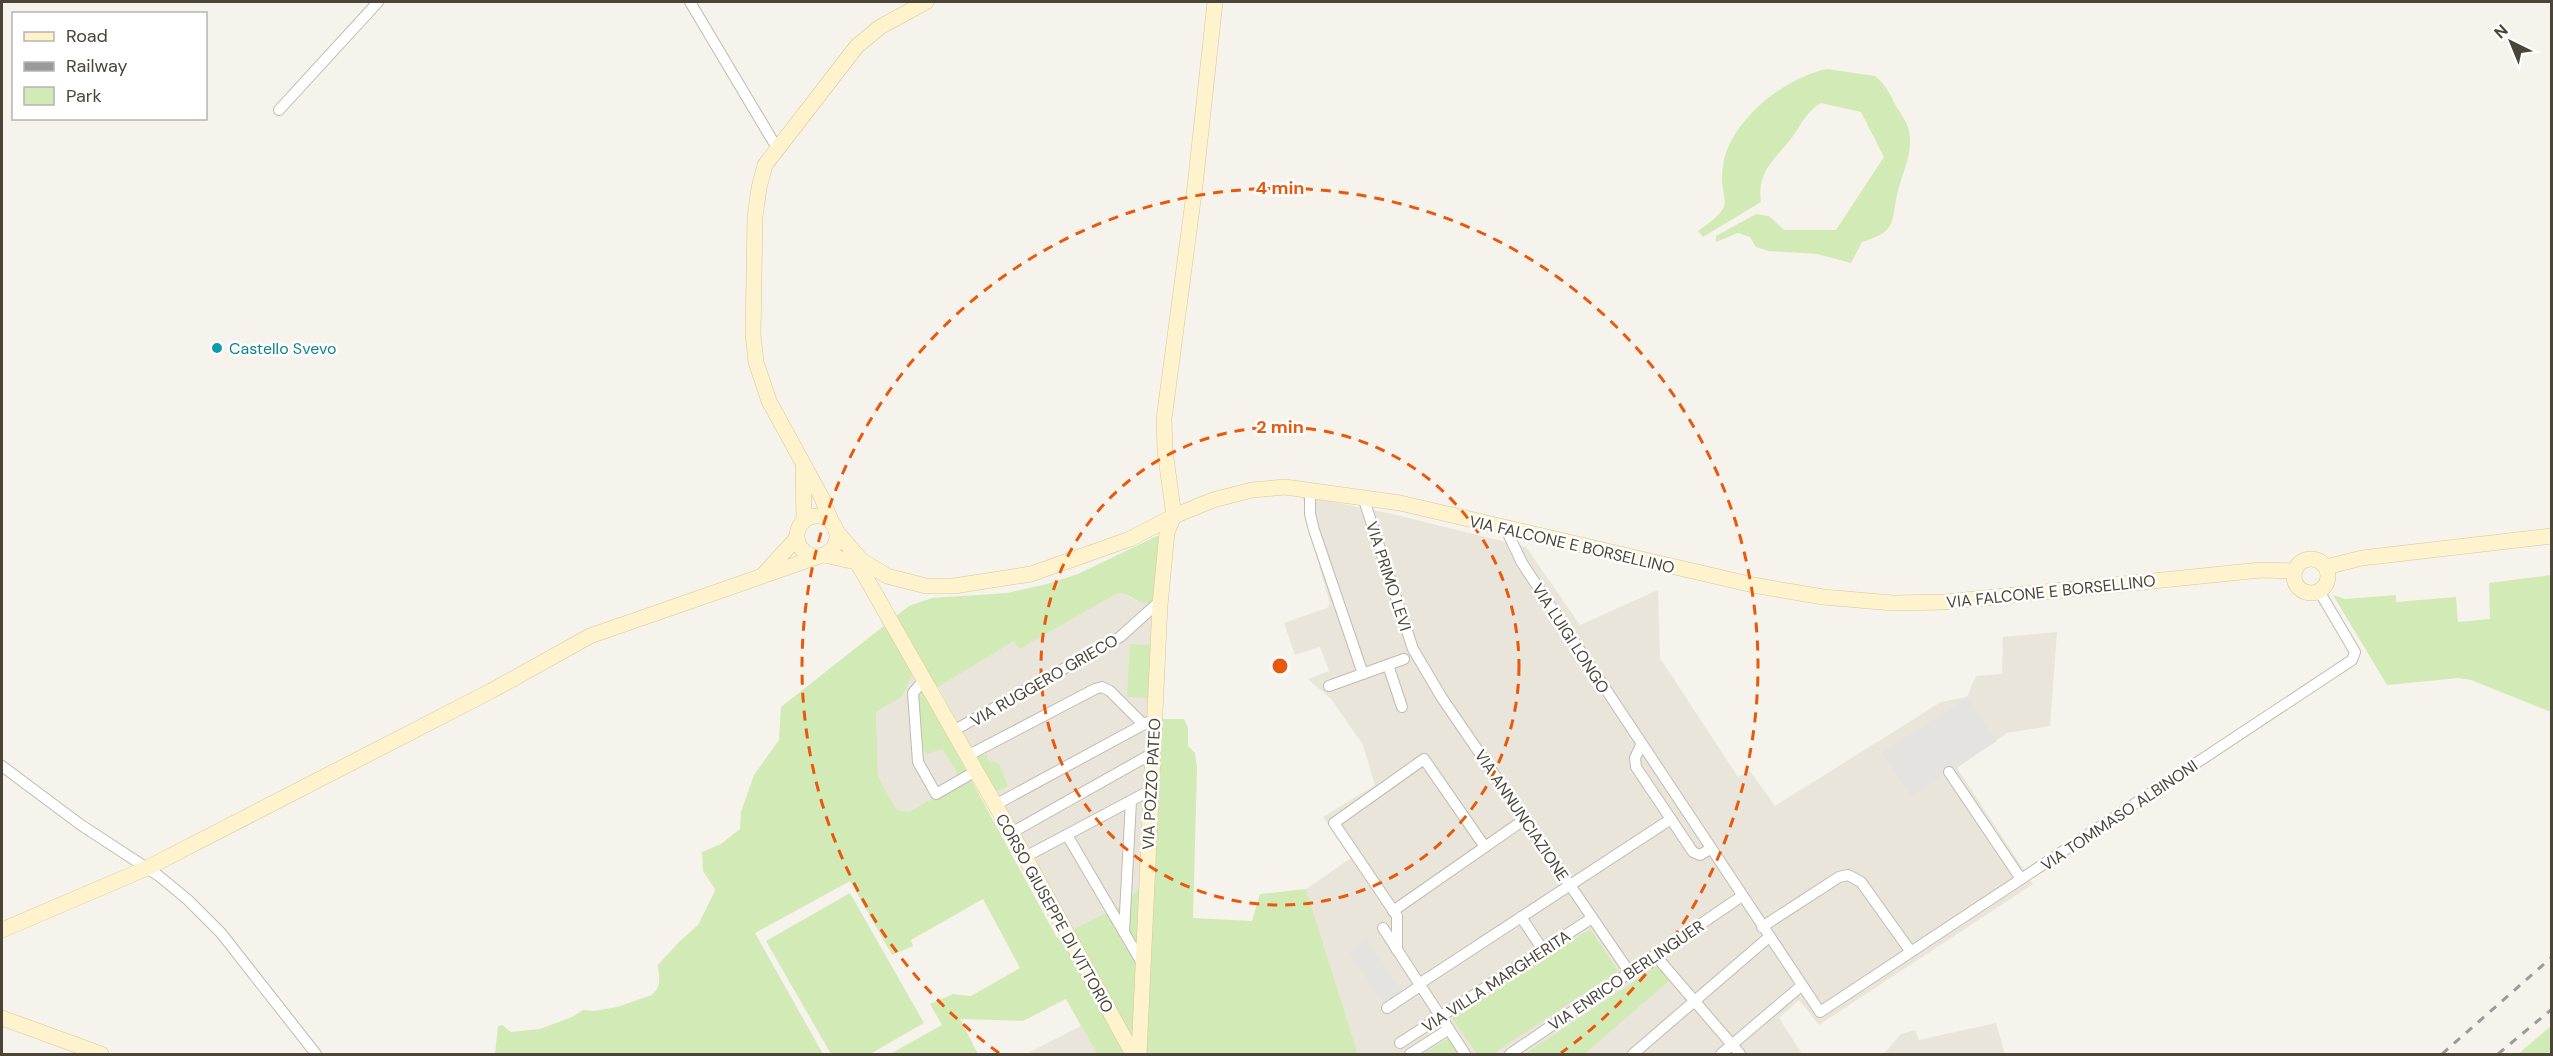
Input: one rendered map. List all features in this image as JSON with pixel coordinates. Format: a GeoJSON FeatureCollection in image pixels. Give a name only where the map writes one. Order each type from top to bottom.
{"type":"FeatureCollection","features":[{"type":"Feature","properties":{"kind":"main road","name":"VIA FALCONE E BORSELLINO"},"geometry":{"type":"LineString","coordinates":[[862,564],[834,526],[822,498],[769,401],[756,362],[753,335],[755,217],[765,165],[857,46],[880,27],[926,2]]}},
{"type":"Feature","properties":{"kind":"main road"},"geometry":{"type":"LineString","coordinates":[[1174,516],[1164,451],[1164,419],[1195,186],[1215,2]]}},
{"type":"Feature","properties":{"kind":"main road"},"geometry":{"type":"LineString","coordinates":[[803,465],[804,520],[796,539],[801,550],[811,556],[821,556]]}},
{"type":"Feature","properties":{"kind":"main road","name":"VIA FALCONE E BORSELLINO"},"geometry":{"type":"LineString","coordinates":[[821,556],[862,564],[886,576],[926,586],[984,582],[1031,574],[1074,560],[1130,539],[1174,516],[1213,500],[1252,490],[1285,487],[1363,497],[1753,585],[1822,597],[1893,603],[1946,602],[2261,570],[2295,571]]}},
{"type":"Feature","properties":{"kind":"main road"},"geometry":{"type":"LineString","coordinates":[[2,930],[147,868],[491,692],[590,636],[821,556],[833,548],[834,526],[815,516],[804,520]]}},
{"type":"Feature","properties":{"kind":"main road","name":"VIA POZZO PATEO"},"geometry":{"type":"LineString","coordinates":[[1139,1054],[1153,753],[1148,721],[1167,532],[1174,516]]}},
{"type":"Feature","properties":{"kind":"main road"},"geometry":{"type":"LineString","coordinates":[[2326,567],[2362,558],[2552,536]]}},
{"type":"Feature","properties":{"kind":"main road"},"geometry":{"type":"LineString","coordinates":[[763,575],[796,539]]}},
{"type":"Feature","properties":{"kind":"main road"},"geometry":{"type":"LineString","coordinates":[[2307,559],[2318,560],[2326,567],[2327,583],[2319,591],[2308,593],[2298,587],[2294,577],[2297,566],[2307,559]]}},
{"type":"Feature","properties":{"kind":"main road","name":"CORSO GIUSEPPE DI VITTORIO"},"geometry":{"type":"LineString","coordinates":[[862,564],[924,680],[1133,1054]]}},
{"type":"Feature","properties":{"kind":"main road"},"geometry":{"type":"LineString","coordinates":[[2,1018],[101,1054]]}},
{"type":"Feature","properties":{"kind":"street"},"geometry":{"type":"LineString","coordinates":[[279,110],[378,2]]}},
{"type":"Feature","properties":{"kind":"street"},"geometry":{"type":"LineString","coordinates":[[690,2],[777,148]]}},
{"type":"Feature","properties":{"kind":"street"},"geometry":{"type":"LineString","coordinates":[[1310,490],[1310,514],[1314,530],[1363,674]]}},
{"type":"Feature","properties":{"kind":"street","name":"VIA PRIMO LEVI"},"geometry":{"type":"LineString","coordinates":[[1363,497],[1416,656]]}},
{"type":"Feature","properties":{"kind":"street","name":"VIA LUIGI LONGO"},"geometry":{"type":"LineString","coordinates":[[1506,529],[1522,563],[1820,1012]]}},
{"type":"Feature","properties":{"kind":"street","name":"VIA TOMMASO ALBINONI"},"geometry":{"type":"LineString","coordinates":[[1820,1012],[2352,660],[2355,652],[2319,591]]}},
{"type":"Feature","properties":{"kind":"street","name":"VIA RUGGERO GRIECO"},"geometry":{"type":"LineString","coordinates":[[953,731],[1120,637],[1160,601]]}},
{"type":"Feature","properties":{"kind":"street","name":"VIA ANNUNCIAZIONE"},"geometry":{"type":"LineString","coordinates":[[1416,656],[1442,698],[1630,973]]}},
{"type":"Feature","properties":{"kind":"street"},"geometry":{"type":"LineString","coordinates":[[1329,686],[1404,659]]}},
{"type":"Feature","properties":{"kind":"street"},"geometry":{"type":"LineString","coordinates":[[1388,665],[1402,707]]}},
{"type":"Feature","properties":{"kind":"street"},"geometry":{"type":"LineString","coordinates":[[924,680],[913,693],[919,765],[936,794],[976,771]]}},
{"type":"Feature","properties":{"kind":"street"},"geometry":{"type":"LineString","coordinates":[[967,756],[1102,687],[1148,721],[995,804]]}},
{"type":"Feature","properties":{"kind":"street"},"geometry":{"type":"LineString","coordinates":[[1641,745],[1635,758],[1636,767],[1696,855],[1710,849]]}},
{"type":"Feature","properties":{"kind":"street"},"geometry":{"type":"LineString","coordinates":[[1011,832],[1153,753]]}},
{"type":"Feature","properties":{"kind":"street"},"geometry":{"type":"LineString","coordinates":[[1397,950],[1397,916],[1334,823],[1424,759],[1485,847]]}},
{"type":"Feature","properties":{"kind":"street"},"geometry":{"type":"LineString","coordinates":[[2,766],[81,825],[147,868],[188,900],[221,933],[316,1054]]}},
{"type":"Feature","properties":{"kind":"street"},"geometry":{"type":"LineString","coordinates":[[1949,772],[2021,879]]}},
{"type":"Feature","properties":{"kind":"street"},"geometry":{"type":"LineString","coordinates":[[1025,858],[1151,790]]}},
{"type":"Feature","properties":{"kind":"street","name":"VIA POZZO PATEO"},"geometry":{"type":"LineString","coordinates":[[1124,933],[1131,801]]}},
{"type":"Feature","properties":{"kind":"street"},"geometry":{"type":"LineString","coordinates":[[1394,911],[1525,819]]}},
{"type":"Feature","properties":{"kind":"street"},"geometry":{"type":"LineString","coordinates":[[1387,1008],[1671,819]]}},
{"type":"Feature","properties":{"kind":"street"},"geometry":{"type":"LineString","coordinates":[[1067,835],[1142,963]]}},
{"type":"Feature","properties":{"kind":"street"},"geometry":{"type":"LineString","coordinates":[[1762,927],[1839,877],[1848,874],[1862,882],[1911,952]]}},
{"type":"Feature","properties":{"kind":"street","name":"VIA ENRICO BERLINGUER"},"geometry":{"type":"LineString","coordinates":[[1510,1054],[1742,896]]}},
{"type":"Feature","properties":{"kind":"street"},"geometry":{"type":"LineString","coordinates":[[1521,917],[1543,950]]}},
{"type":"Feature","properties":{"kind":"street","name":"VIA VILLA MARGHERITA"},"geometry":{"type":"LineString","coordinates":[[1400,1043],[1592,918]]}},
{"type":"Feature","properties":{"kind":"street"},"geometry":{"type":"LineString","coordinates":[[1383,928],[1466,1054]]}},
{"type":"Feature","properties":{"kind":"street"},"geometry":{"type":"LineString","coordinates":[[1633,1054],[1769,937]]}},
{"type":"Feature","properties":{"kind":"street"},"geometry":{"type":"LineString","coordinates":[[1655,955],[1740,1054]]}},
{"type":"Feature","properties":{"kind":"street"},"geometry":{"type":"LineString","coordinates":[[1721,1054],[1802,986]]}},
{"type":"Feature","properties":{"kind":"street","name":"VIA VILLA MARGHERITA"},"geometry":{"type":"LineString","coordinates":[[1410,1054],[1449,1029]]}},
{"type":"Feature","properties":{"kind":"shaded area"},"geometry":{"type":"Polygon","coordinates":[[[1303,496],[1388,513],[1526,547],[1580,625],[1658,590],[1660,658],[1738,777],[1750,771],[1775,806],[1941,702],[1967,697],[1976,676],[2002,674],[2003,637],[2057,632],[2050,726],[2007,733],[1957,768],[2033,884],[1819,1025],[1799,1000],[1779,1018],[1802,1054],[1358,1054],[1306,889],[1351,858],[1323,817],[1375,785],[1363,745],[1332,700],[1308,679],[1329,671],[1320,647],[1295,655],[1284,623],[1327,608],[1330,604],[1306,519],[1303,496]]]}},
{"type":"Feature","properties":{"kind":"shaded area"},"geometry":{"type":"Polygon","coordinates":[[[1123,593],[1136,601],[1155,602],[1135,963],[1078,941],[996,792],[985,759],[988,754],[976,756],[938,687],[1014,640],[1019,648],[1116,594],[1123,593]]]}},
{"type":"Feature","properties":{"kind":"shaded area"},"geometry":{"type":"Polygon","coordinates":[[[913,673],[924,693],[942,749],[962,782],[910,812],[896,811],[878,776],[876,712],[902,697],[913,673]]]}},
{"type":"Feature","properties":{"kind":"shaded area"},"geometry":{"type":"Polygon","coordinates":[[[1968,697],[1997,741],[1911,797],[1882,753],[1968,697]]]}},
{"type":"Feature","properties":{"kind":"shaded area"},"geometry":{"type":"Polygon","coordinates":[[[1367,939],[1405,996],[1387,1008],[1349,952],[1367,939]]]}},
{"type":"Feature","properties":{"kind":"shaded area"},"geometry":{"type":"Polygon","coordinates":[[[1996,1023],[2005,1054],[1884,1054],[1901,1034],[1915,1030],[1919,1040],[1996,1023]]]}},
{"type":"Feature","properties":{"kind":"shaded area"},"geometry":{"type":"Polygon","coordinates":[[[1081,1026],[1097,1054],[1026,1054],[1081,1026]]]}},
{"type":"Feature","properties":{"kind":"green space"},"geometry":{"type":"Polygon","coordinates":[[[1827,69],[1875,76],[1887,90],[1908,127],[1910,143],[1908,159],[1898,191],[1893,219],[1887,230],[1862,242],[1851,263],[1817,254],[1768,251],[1756,247],[1750,237],[1738,233],[1716,242],[1716,236],[1756,214],[1769,216],[1784,230],[1836,230],[1884,157],[1861,112],[1821,103],[1808,114],[1769,166],[1760,191],[1761,202],[1703,237],[1698,231],[1724,207],[1723,165],[1736,132],[1762,103],[1778,91],[1794,81],[1827,69]]]}},
{"type":"Feature","properties":{"kind":"green space"},"geometry":{"type":"Polygon","coordinates":[[[1159,537],[1155,602],[1137,601],[1126,595],[1116,594],[1019,649],[1014,641],[938,687],[913,673],[902,697],[876,712],[878,776],[896,810],[909,812],[962,782],[942,749],[927,754],[919,746],[917,696],[924,693],[1057,938],[1118,907],[1152,878],[1161,719],[1184,719],[1188,728],[1188,746],[1195,753],[1197,768],[1193,918],[1252,921],[1260,894],[1306,889],[1358,1054],[1097,1054],[1066,999],[1023,1021],[960,1019],[978,1054],[890,1054],[942,1025],[930,1004],[953,994],[971,996],[1020,968],[983,899],[911,940],[913,946],[892,955],[850,881],[755,933],[823,1054],[495,1054],[498,1026],[502,1025],[511,1032],[540,1029],[572,1017],[583,1010],[594,1011],[617,1007],[655,992],[659,982],[658,965],[698,925],[714,893],[715,889],[703,871],[702,852],[721,844],[740,829],[741,812],[754,775],[779,740],[781,707],[909,606],[932,598],[1007,593],[1047,584],[1078,574],[1159,537]]]}},
{"type":"Feature","properties":{"kind":"green space"},"geometry":{"type":"Polygon","coordinates":[[[2551,575],[2551,712],[2471,680],[2459,678],[2387,685],[2333,595],[2345,599],[2396,595],[2396,602],[2456,597],[2458,622],[2490,619],[2489,583],[2551,575]]]}},
{"type":"Feature","properties":{"kind":"green space"},"geometry":{"type":"Polygon","coordinates":[[[1130,644],[1152,645],[1149,698],[1127,697],[1130,644]]]}},
{"type":"Feature","properties":{"kind":"green space"},"geometry":{"type":"Polygon","coordinates":[[[988,754],[986,759],[999,764],[1008,786],[996,792],[976,756],[988,754]]]}},
{"type":"Feature","properties":{"kind":"green space"},"geometry":{"type":"Polygon","coordinates":[[[850,893],[924,1023],[870,1054],[831,1054],[766,941],[850,893]]]}},
{"type":"Feature","properties":{"kind":"green space"},"geometry":{"type":"Polygon","coordinates":[[[1590,929],[1618,971],[1493,1054],[1477,1054],[1452,1018],[1590,929]]]}},
{"type":"Feature","properties":{"kind":"green space"},"geometry":{"type":"Polygon","coordinates":[[[1657,966],[1669,981],[1584,1054],[1525,1054],[1657,966]]]}},
{"type":"Feature","properties":{"kind":"green space"},"geometry":{"type":"Polygon","coordinates":[[[2551,1026],[2551,1054],[2518,1054],[2551,1026]]]}},
{"type":"Feature","properties":{"kind":"green space"},"geometry":{"type":"Polygon","coordinates":[[[1449,1038],[1458,1054],[1423,1054],[1449,1038]]]}},
{"type":"Feature","properties":{"kind":"railway"},"geometry":{"type":"LineString","coordinates":[[2442,1054],[2552,957]]}},
{"type":"Feature","properties":{"kind":"railway"},"geometry":{"type":"LineString","coordinates":[[2498,1054],[2552,1009]]}},
{"type":"Feature","properties":{"kind":"place","name":"Castello Svevo"},"geometry":{"type":"Point","coordinates":[217,348]}}]}
